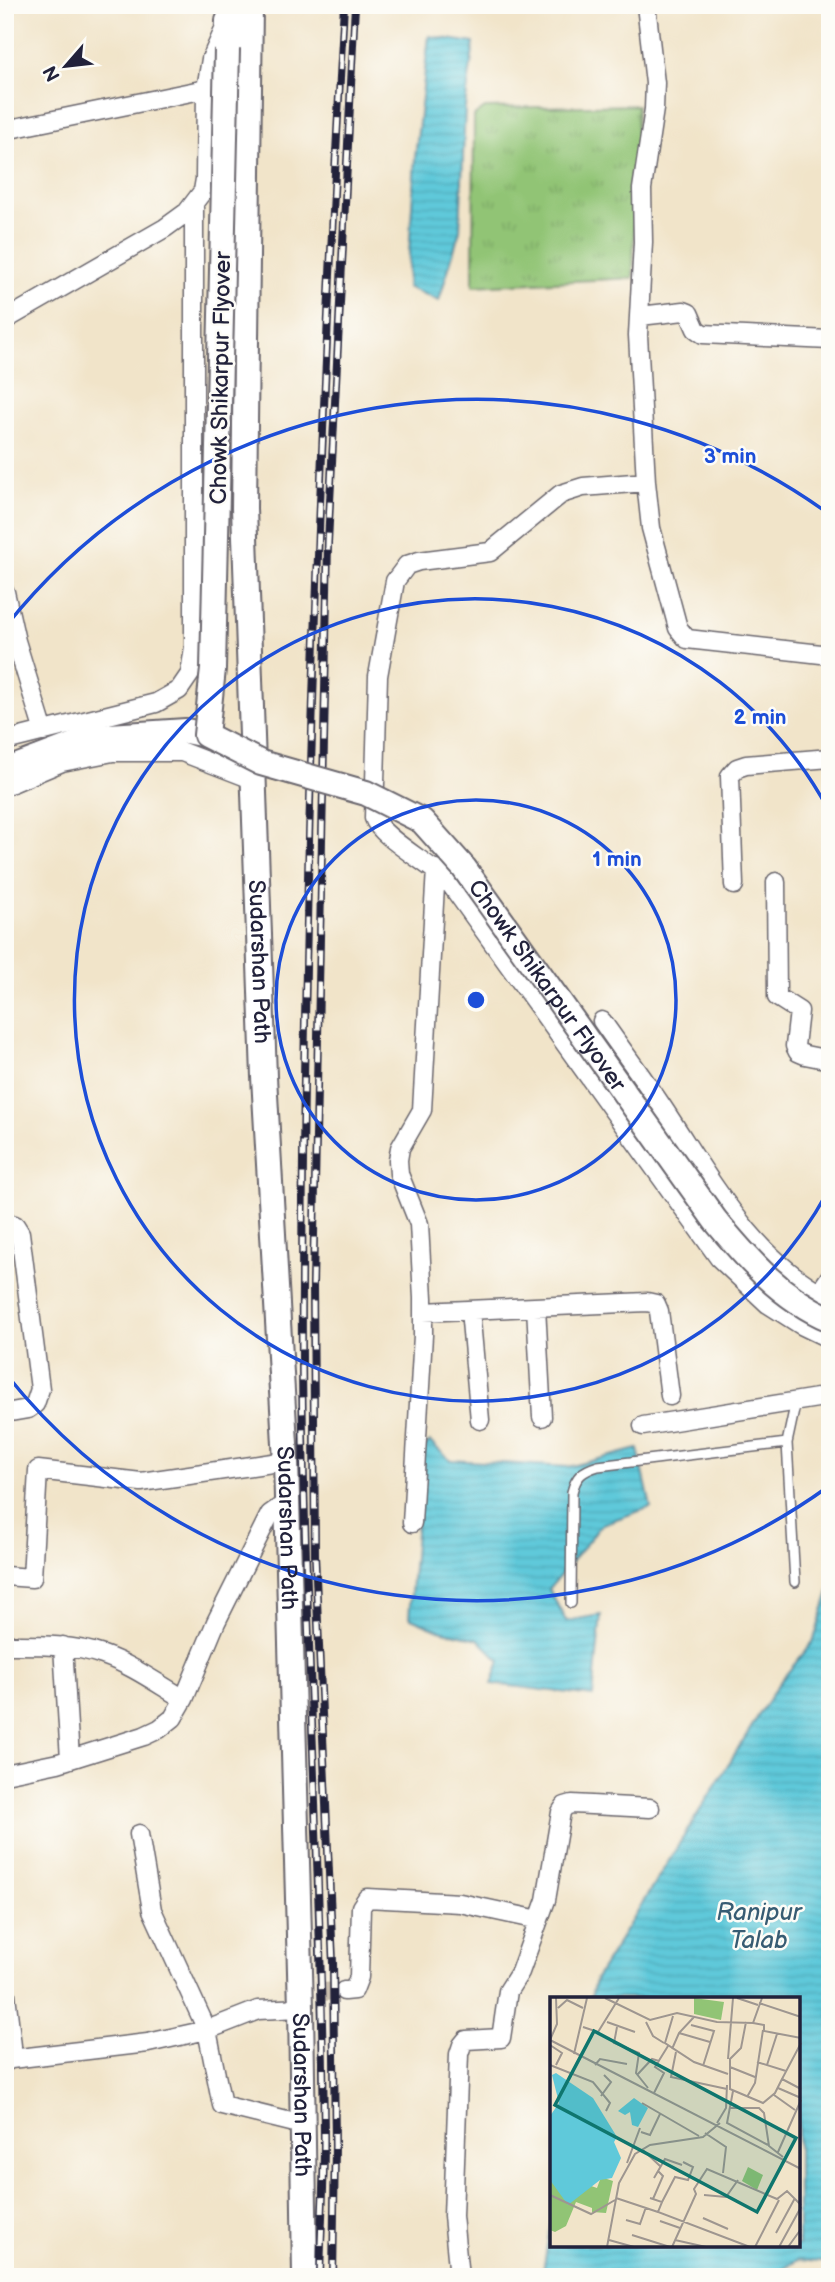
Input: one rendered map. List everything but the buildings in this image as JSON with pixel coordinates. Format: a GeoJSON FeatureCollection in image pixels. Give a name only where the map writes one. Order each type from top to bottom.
{"type":"FeatureCollection","features":[{"type":"Feature","properties":{"kind":"main road","name":"Sudarshan Path"},"geometry":{"type":"LineString","coordinates":[[250,5],[244,508],[264,1077],[286,1461],[307,1998],[303,2125],[305,2277]]}},
{"type":"Feature","properties":{"kind":"main road","name":"Chowk Shikarpur Flyover"},"geometry":{"type":"LineString","coordinates":[[206,734],[213,669],[227,50],[232,13]]}},
{"type":"Feature","properties":{"kind":"main road","name":"Chowk Shikarpur Flyover"},"geometry":{"type":"LineString","coordinates":[[5,771],[95,737],[186,731],[206,734],[261,763],[366,793],[422,821],[464,868],[739,1250],[777,1288],[830,1320]]}},
{"type":"Feature","properties":{"kind":"street"},"geometry":{"type":"LineString","coordinates":[[646,5],[654,109],[642,189],[643,242],[638,335],[651,528],[678,628],[685,638],[830,655]]}},
{"type":"Feature","properties":{"kind":"street"},"geometry":{"type":"LineString","coordinates":[[7,315],[164,228],[194,205],[203,191],[205,180],[206,89],[211,59],[232,13]]}},
{"type":"Feature","properties":{"kind":"street"},"geometry":{"type":"LineString","coordinates":[[5,130],[206,89]]}},
{"type":"Feature","properties":{"kind":"street"},"geometry":{"type":"LineString","coordinates":[[5,741],[156,703],[179,690],[190,674],[194,647],[194,205]]}},
{"type":"Feature","properties":{"kind":"street"},"geometry":{"type":"LineString","coordinates":[[640,316],[684,311],[690,313],[696,329],[703,334],[830,340]]}},
{"type":"Feature","properties":{"kind":"street"},"geometry":{"type":"LineString","coordinates":[[646,482],[583,487],[561,494],[490,552],[419,561],[407,565],[400,573],[395,581],[378,676],[374,818],[380,830],[436,869],[457,893],[719,1258],[768,1304],[830,1339]]}},
{"type":"Feature","properties":{"kind":"street"},"geometry":{"type":"LineString","coordinates":[[5,592],[16,641],[44,732]]}},
{"type":"Feature","properties":{"kind":"street"},"geometry":{"type":"LineString","coordinates":[[5,786],[62,762],[113,752],[182,752],[252,779]]}},
{"type":"Feature","properties":{"kind":"street"},"geometry":{"type":"LineString","coordinates":[[734,885],[730,776],[733,772],[746,765],[830,758]]}},
{"type":"Feature","properties":{"kind":"street"},"geometry":{"type":"LineString","coordinates":[[412,1523],[423,1312],[418,1224],[397,1160],[400,1148],[422,1110],[436,869]]}},
{"type":"Feature","properties":{"kind":"street"},"geometry":{"type":"LineString","coordinates":[[776,881],[777,996],[799,1011],[795,1046],[798,1052],[830,1060]]}},
{"type":"Feature","properties":{"kind":"street"},"geometry":{"type":"LineString","coordinates":[[602,1021],[722,1199],[756,1240],[784,1268],[825,1295],[830,1277]]}},
{"type":"Feature","properties":{"kind":"street"},"geometry":{"type":"LineString","coordinates":[[5,1222],[15,1225],[20,1233],[40,1389],[35,1404],[28,1409],[5,1413]]}},
{"type":"Feature","properties":{"kind":"street"},"geometry":{"type":"LineString","coordinates":[[423,1312],[647,1302],[656,1304],[670,1396]]}},
{"type":"Feature","properties":{"kind":"street"},"geometry":{"type":"LineString","coordinates":[[536,1307],[542,1417]]}},
{"type":"Feature","properties":{"kind":"street"},"geometry":{"type":"LineString","coordinates":[[470,1310],[480,1420]]}},
{"type":"Feature","properties":{"kind":"street"},"geometry":{"type":"LineString","coordinates":[[643,1426],[830,1395]]}},
{"type":"Feature","properties":{"kind":"street"},"geometry":{"type":"LineString","coordinates":[[5,1576],[32,1578],[38,1470],[141,1482],[286,1461]]}},
{"type":"Feature","properties":{"kind":"street"},"geometry":{"type":"LineString","coordinates":[[5,1774],[70,1759],[159,1730],[173,1718],[184,1699],[216,1622],[270,1514],[287,1502]]}},
{"type":"Feature","properties":{"kind":"street"},"geometry":{"type":"LineString","coordinates":[[5,1645],[63,1646],[102,1654],[184,1699]]}},
{"type":"Feature","properties":{"kind":"street"},"geometry":{"type":"LineString","coordinates":[[63,1646],[70,1759]]}},
{"type":"Feature","properties":{"kind":"street"},"geometry":{"type":"LineString","coordinates":[[459,2277],[453,2216],[461,2045],[466,2040],[500,2038],[508,1991],[520,1972],[546,1899],[561,1812],[565,1806],[572,1804],[650,1808]]}},
{"type":"Feature","properties":{"kind":"street"},"geometry":{"type":"LineString","coordinates":[[139,1834],[152,1910],[207,2030],[222,2105],[303,2125]]}},
{"type":"Feature","properties":{"kind":"street"},"geometry":{"type":"LineString","coordinates":[[344,1991],[354,1990],[359,1977],[361,1907],[367,1898],[460,1903],[539,1920]]}},
{"type":"Feature","properties":{"kind":"street"},"geometry":{"type":"LineString","coordinates":[[5,1986],[12,2046],[8,2061],[148,2043],[207,2030],[258,2010],[307,1998]]}},
{"type":"Feature","properties":{"kind":"lane"},"geometry":{"type":"LineString","coordinates":[[795,1582],[787,1443],[796,1399]]}},
{"type":"Feature","properties":{"kind":"lane"},"geometry":{"type":"LineString","coordinates":[[571,1603],[572,1492],[576,1479],[585,1470],[612,1464],[787,1443]]}},
{"type":"Feature","properties":{"kind":"green space"},"geometry":{"type":"Polygon","coordinates":[[[637,105],[633,278],[473,286],[474,116],[485,108],[637,105]]]}},
{"type":"Feature","properties":{"kind":"water"},"geometry":{"type":"Polygon","coordinates":[[[429,36],[474,43],[465,107],[460,230],[439,301],[407,287],[415,158],[429,36]]]}},
{"type":"Feature","properties":{"kind":"water"},"geometry":{"type":"Polygon","coordinates":[[[430,1442],[450,1460],[568,1467],[638,1449],[651,1507],[602,1524],[549,1589],[566,1621],[601,1615],[593,1696],[492,1684],[500,1661],[478,1639],[439,1630],[409,1617],[423,1447],[430,1442]]]}},
{"type":"Feature","properties":{"kind":"water","name":"Ranipur Talab"},"geometry":{"type":"Polygon","coordinates":[[[830,1589],[830,2263],[798,2260],[770,2277],[542,2277],[550,2230],[550,2247],[800,2247],[800,1997],[591,1997],[595,1980],[778,1684],[813,1642],[830,1589]]]}},
{"type":"Feature","properties":{"kind":"tunnel"},"geometry":{"type":"LineString","coordinates":[[319,1992],[344,1991]]}},
{"type":"Feature","properties":{"kind":"railway"},"geometry":{"type":"LineString","coordinates":[[320,2277],[324,2140],[304,1498],[303,1124],[315,644],[344,5]]}},
{"type":"Feature","properties":{"kind":"railway"},"geometry":{"type":"LineString","coordinates":[[333,2277],[333,1963],[315,1555],[313,1284],[328,542],[355,5]]}}]}
